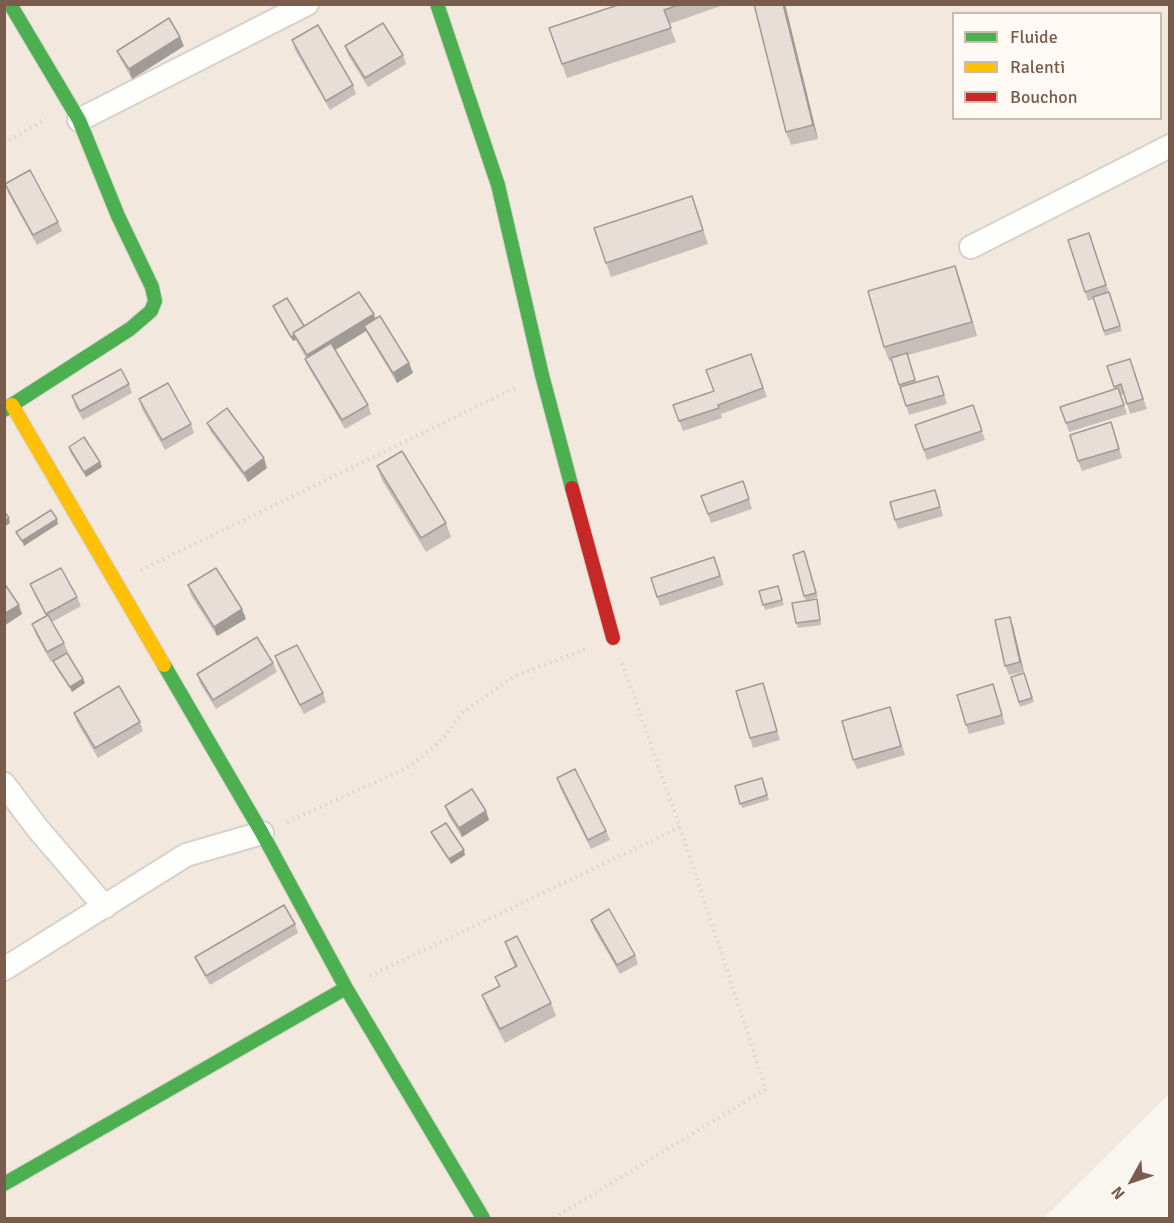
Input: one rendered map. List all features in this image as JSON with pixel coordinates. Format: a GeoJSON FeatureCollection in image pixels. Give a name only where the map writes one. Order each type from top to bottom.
{"type":"FeatureCollection","features":[{"type":"Feature","properties":{"kind":"street"},"geometry":{"type":"LineString","coordinates":[[10,4],[74,112],[118,216],[152,287],[155,301],[151,311],[130,329],[8,408],[116,582],[262,833],[346,988],[483,1218]]}},
{"type":"Feature","properties":{"kind":"street"},"geometry":{"type":"LineString","coordinates":[[74,112],[307,4]]}},
{"type":"Feature","properties":{"kind":"street"},"geometry":{"type":"LineString","coordinates":[[437,4],[498,185],[542,375],[613,638]]}},
{"type":"Feature","properties":{"kind":"street"},"geometry":{"type":"LineString","coordinates":[[970,247],[1167,154]]}},
{"type":"Feature","properties":{"kind":"street"},"geometry":{"type":"LineString","coordinates":[[4,784],[38,830],[105,907]]}},
{"type":"Feature","properties":{"kind":"street"},"geometry":{"type":"LineString","coordinates":[[4,969],[186,855],[262,833]]}},
{"type":"Feature","properties":{"kind":"street"},"geometry":{"type":"LineString","coordinates":[[4,1184],[346,988]]}},
{"type":"Feature","properties":{"kind":"path"},"geometry":{"type":"LineString","coordinates":[[4,143],[74,112]]}},
{"type":"Feature","properties":{"kind":"path"},"geometry":{"type":"LineString","coordinates":[[116,582],[542,375]]}},
{"type":"Feature","properties":{"kind":"path"},"geometry":{"type":"LineString","coordinates":[[262,833],[407,768],[439,743],[462,713],[513,677],[613,638],[680,827],[766,1089],[554,1218]]}},
{"type":"Feature","properties":{"kind":"path"},"geometry":{"type":"LineString","coordinates":[[346,988],[680,827]]}},
{"type":"Feature","properties":{"kind":"shaded area"},"geometry":{"type":"Polygon","coordinates":[[[5,5],[1169,5],[1169,1094],[1044,1218],[5,1218],[5,5]]]}},
{"type":"Feature","properties":{"kind":"building"},"geometry":{"type":"Polygon","coordinates":[[[621,4],[681,4],[664,10],[671,28],[562,64],[549,28],[621,4]]]}},
{"type":"Feature","properties":{"kind":"building"},"geometry":{"type":"Polygon","coordinates":[[[754,4],[783,4],[813,125],[786,132],[754,4]]]}},
{"type":"Feature","properties":{"kind":"building"},"geometry":{"type":"Polygon","coordinates":[[[169,18],[180,37],[129,69],[117,51],[169,18]]]}},
{"type":"Feature","properties":{"kind":"building"},"geometry":{"type":"Polygon","coordinates":[[[383,23],[403,55],[365,78],[345,46],[383,23]]]}},
{"type":"Feature","properties":{"kind":"building"},"geometry":{"type":"Polygon","coordinates":[[[318,25],[353,85],[326,101],[292,40],[318,25]]]}},
{"type":"Feature","properties":{"kind":"building"},"geometry":{"type":"Polygon","coordinates":[[[30,170],[58,222],[33,235],[5,184],[30,170]]]}},
{"type":"Feature","properties":{"kind":"building"},"geometry":{"type":"Polygon","coordinates":[[[692,196],[703,230],[606,263],[594,228],[692,196]]]}},
{"type":"Feature","properties":{"kind":"building"},"geometry":{"type":"Polygon","coordinates":[[[1089,233],[1106,285],[1085,292],[1068,240],[1089,233]]]}},
{"type":"Feature","properties":{"kind":"building"},"geometry":{"type":"Polygon","coordinates":[[[955,266],[972,322],[884,347],[868,291],[955,266]]]}},
{"type":"Feature","properties":{"kind":"building"},"geometry":{"type":"Polygon","coordinates":[[[359,292],[374,314],[307,355],[293,333],[359,292]]]}},
{"type":"Feature","properties":{"kind":"building"},"geometry":{"type":"Polygon","coordinates":[[[1109,292],[1120,326],[1104,331],[1093,297],[1109,292]]]}},
{"type":"Feature","properties":{"kind":"building"},"geometry":{"type":"Polygon","coordinates":[[[287,298],[304,326],[291,337],[273,306],[287,298]]]}},
{"type":"Feature","properties":{"kind":"building"},"geometry":{"type":"Polygon","coordinates":[[[380,316],[409,363],[393,373],[364,326],[380,316]]]}},
{"type":"Feature","properties":{"kind":"building"},"geometry":{"type":"Polygon","coordinates":[[[331,343],[368,405],[342,420],[305,359],[331,343]]]}},
{"type":"Feature","properties":{"kind":"building"},"geometry":{"type":"Polygon","coordinates":[[[907,353],[915,380],[899,385],[891,358],[907,353]]]}},
{"type":"Feature","properties":{"kind":"building"},"geometry":{"type":"Polygon","coordinates":[[[751,354],[763,388],[718,405],[719,408],[679,421],[673,405],[714,391],[706,370],[751,354]]]}},
{"type":"Feature","properties":{"kind":"building"},"geometry":{"type":"Polygon","coordinates":[[[1130,359],[1143,399],[1127,404],[1121,384],[1114,387],[1107,366],[1130,359]]]}},
{"type":"Feature","properties":{"kind":"building"},"geometry":{"type":"Polygon","coordinates":[[[121,369],[129,384],[80,411],[72,396],[121,369]]]}},
{"type":"Feature","properties":{"kind":"building"},"geometry":{"type":"Polygon","coordinates":[[[938,376],[944,395],[906,406],[900,387],[938,376]]]}},
{"type":"Feature","properties":{"kind":"building"},"geometry":{"type":"Polygon","coordinates":[[[168,383],[191,424],[162,440],[139,399],[168,383]]]}},
{"type":"Feature","properties":{"kind":"building"},"geometry":{"type":"Polygon","coordinates":[[[1118,388],[1124,405],[1066,423],[1060,407],[1118,388]]]}},
{"type":"Feature","properties":{"kind":"building"},"geometry":{"type":"Polygon","coordinates":[[[973,405],[982,431],[924,450],[915,425],[973,405]]]}},
{"type":"Feature","properties":{"kind":"building"},"geometry":{"type":"Polygon","coordinates":[[[227,408],[264,458],[244,473],[207,423],[227,408]]]}},
{"type":"Feature","properties":{"kind":"building"},"geometry":{"type":"Polygon","coordinates":[[[1111,422],[1119,449],[1078,461],[1070,435],[1111,422]]]}},
{"type":"Feature","properties":{"kind":"building"},"geometry":{"type":"Polygon","coordinates":[[[84,437],[100,462],[84,472],[69,447],[84,437]]]}},
{"type":"Feature","properties":{"kind":"building"},"geometry":{"type":"Polygon","coordinates":[[[402,451],[446,523],[421,538],[377,466],[402,451]]]}},
{"type":"Feature","properties":{"kind":"building"},"geometry":{"type":"Polygon","coordinates":[[[743,481],[749,499],[708,514],[701,496],[743,481]]]}},
{"type":"Feature","properties":{"kind":"building"},"geometry":{"type":"Polygon","coordinates":[[[935,490],[940,507],[895,520],[890,502],[935,490]]]}},
{"type":"Feature","properties":{"kind":"building"},"geometry":{"type":"Polygon","coordinates":[[[51,510],[57,519],[22,541],[16,532],[51,510]]]}},
{"type":"Feature","properties":{"kind":"building"},"geometry":{"type":"Polygon","coordinates":[[[4,511],[9,518],[4,521],[4,511]]]}},
{"type":"Feature","properties":{"kind":"building"},"geometry":{"type":"Polygon","coordinates":[[[804,551],[816,593],[804,596],[793,555],[804,551]]]}},
{"type":"Feature","properties":{"kind":"building"},"geometry":{"type":"Polygon","coordinates":[[[714,557],[720,576],[657,597],[651,578],[714,557]]]}},
{"type":"Feature","properties":{"kind":"building"},"geometry":{"type":"Polygon","coordinates":[[[61,568],[77,597],[46,614],[30,584],[61,568]]]}},
{"type":"Feature","properties":{"kind":"building"},"geometry":{"type":"Polygon","coordinates":[[[216,568],[242,609],[214,627],[188,585],[216,568]]]}},
{"type":"Feature","properties":{"kind":"building"},"geometry":{"type":"Polygon","coordinates":[[[4,583],[19,605],[4,614],[4,583]]]}},
{"type":"Feature","properties":{"kind":"building"},"geometry":{"type":"Polygon","coordinates":[[[778,586],[782,600],[763,605],[759,591],[778,586]]]}},
{"type":"Feature","properties":{"kind":"building"},"geometry":{"type":"Polygon","coordinates":[[[817,599],[820,620],[796,623],[792,603],[817,599]]]}},
{"type":"Feature","properties":{"kind":"building"},"geometry":{"type":"Polygon","coordinates":[[[48,615],[64,643],[47,652],[32,624],[48,615]]]}},
{"type":"Feature","properties":{"kind":"building"},"geometry":{"type":"Polygon","coordinates":[[[1010,617],[1020,662],[1005,666],[995,620],[1010,617]]]}},
{"type":"Feature","properties":{"kind":"building"},"geometry":{"type":"Polygon","coordinates":[[[257,637],[273,663],[213,700],[197,674],[257,637]]]}},
{"type":"Feature","properties":{"kind":"building"},"geometry":{"type":"Polygon","coordinates":[[[297,645],[323,693],[300,705],[275,656],[297,645]]]}},
{"type":"Feature","properties":{"kind":"building"},"geometry":{"type":"Polygon","coordinates":[[[67,653],[83,679],[70,687],[53,661],[67,653]]]}},
{"type":"Feature","properties":{"kind":"building"},"geometry":{"type":"Polygon","coordinates":[[[1024,673],[1032,698],[1019,702],[1011,677],[1024,673]]]}},
{"type":"Feature","properties":{"kind":"building"},"geometry":{"type":"Polygon","coordinates":[[[763,683],[777,731],[750,738],[736,691],[763,683]]]}},
{"type":"Feature","properties":{"kind":"building"},"geometry":{"type":"Polygon","coordinates":[[[993,684],[1002,715],[966,725],[957,695],[993,684]]]}},
{"type":"Feature","properties":{"kind":"building"},"geometry":{"type":"Polygon","coordinates":[[[119,686],[140,722],[95,748],[74,713],[119,686]]]}},
{"type":"Feature","properties":{"kind":"building"},"geometry":{"type":"Polygon","coordinates":[[[890,707],[901,746],[853,760],[842,721],[890,707]]]}},
{"type":"Feature","properties":{"kind":"building"},"geometry":{"type":"Polygon","coordinates":[[[575,769],[606,831],[588,840],[557,778],[575,769]]]}},
{"type":"Feature","properties":{"kind":"building"},"geometry":{"type":"Polygon","coordinates":[[[762,778],[767,795],[740,804],[735,786],[762,778]]]}},
{"type":"Feature","properties":{"kind":"building"},"geometry":{"type":"Polygon","coordinates":[[[472,789],[486,811],[459,828],[445,806],[472,789]]]}},
{"type":"Feature","properties":{"kind":"building"},"geometry":{"type":"Polygon","coordinates":[[[446,823],[464,850],[449,859],[431,832],[446,823]]]}},
{"type":"Feature","properties":{"kind":"building"},"geometry":{"type":"Polygon","coordinates":[[[284,905],[295,924],[206,976],[195,957],[284,905]]]}},
{"type":"Feature","properties":{"kind":"building"},"geometry":{"type":"Polygon","coordinates":[[[609,909],[635,955],[617,965],[591,920],[609,909]]]}},
{"type":"Feature","properties":{"kind":"building"},"geometry":{"type":"Polygon","coordinates":[[[517,936],[551,1003],[500,1029],[482,995],[500,986],[495,977],[517,966],[505,942],[517,936]]]}},
{"type":"Feature","properties":{"kind":"traffic: fast"},"geometry":{"type":"LineString","coordinates":[[4,410],[130,329],[151,311],[155,301],[152,287],[118,216],[79,120],[10,4]]}},
{"type":"Feature","properties":{"kind":"traffic: fast"},"geometry":{"type":"LineString","coordinates":[[437,4],[498,185],[542,375],[572,488]]}},
{"type":"Feature","properties":{"kind":"traffic: fast"},"geometry":{"type":"LineString","coordinates":[[164,665],[262,833],[346,988],[483,1218]]}},
{"type":"Feature","properties":{"kind":"traffic: fast"},"geometry":{"type":"LineString","coordinates":[[4,1184],[346,988]]}},
{"type":"Feature","properties":{"kind":"traffic: slow"},"geometry":{"type":"LineString","coordinates":[[12,405],[164,665]]}},
{"type":"Feature","properties":{"kind":"traffic: jam"},"geometry":{"type":"LineString","coordinates":[[572,488],[613,638]]}}]}
